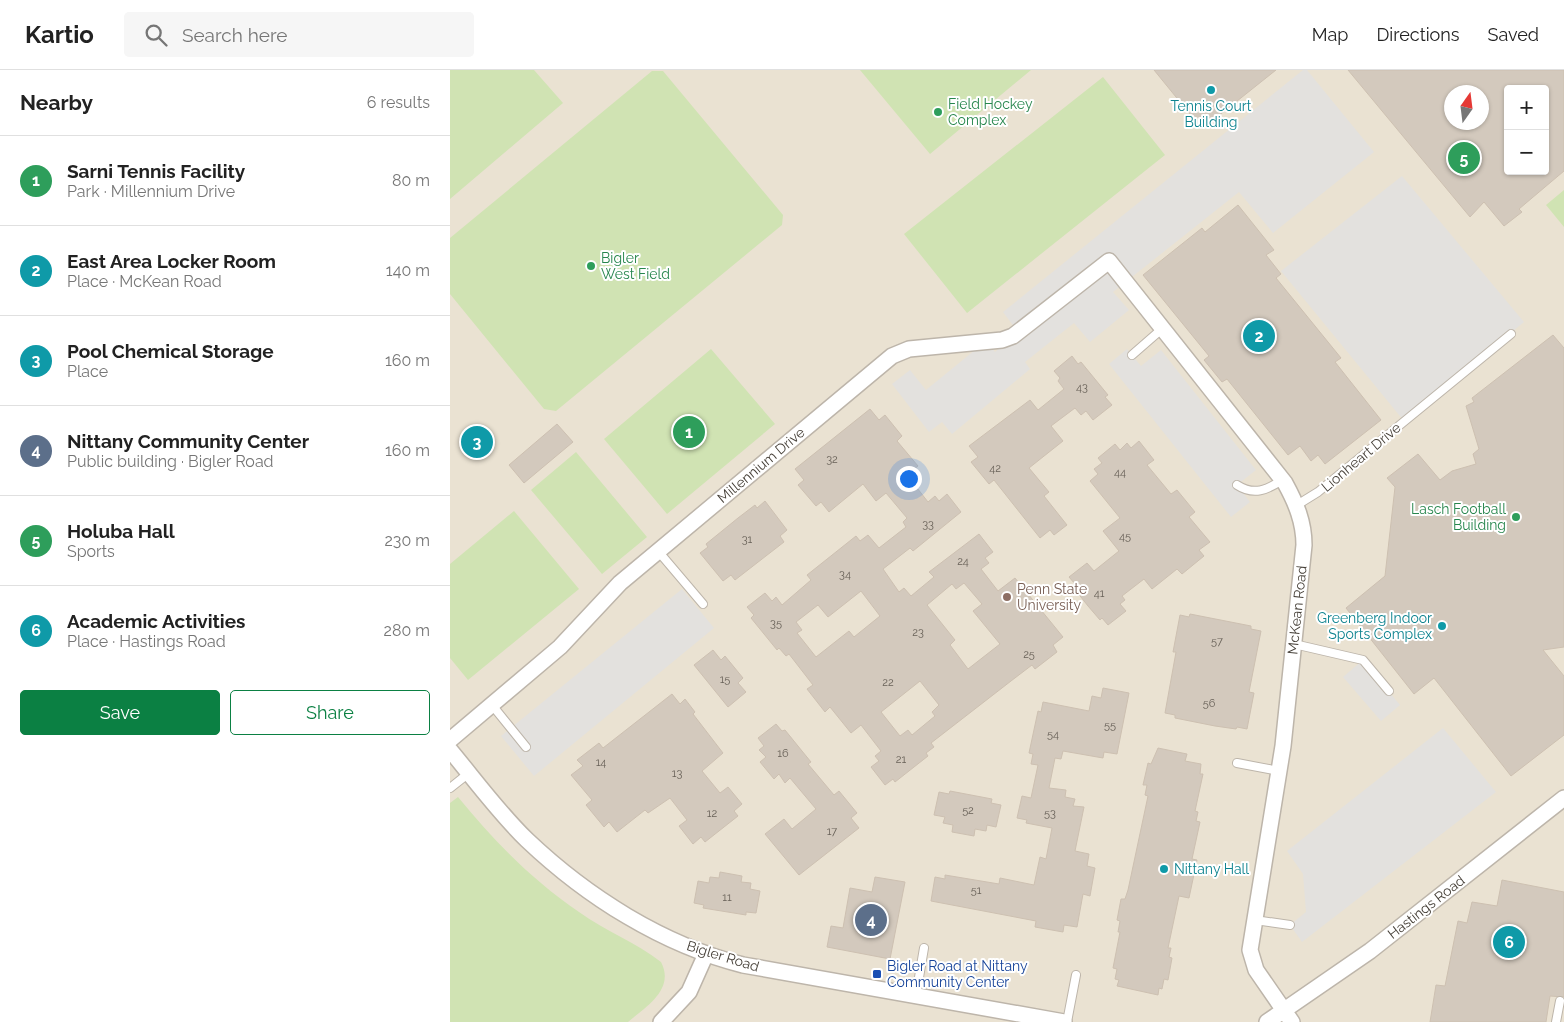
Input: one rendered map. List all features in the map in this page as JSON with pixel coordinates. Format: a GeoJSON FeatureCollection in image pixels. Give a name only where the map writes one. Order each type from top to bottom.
{"type":"FeatureCollection","features":[{"type":"Feature","properties":{"kind":"street","name":"McKean Road"},"geometry":{"type":"LineString","coordinates":[[1109,261],[1282,480],[1297,505],[1303,529],[1304,545],[1279,771],[1250,950],[1252,964],[1288,1017]]}},
{"type":"Feature","properties":{"kind":"street","name":"Millennium Drive"},"geometry":{"type":"LineString","coordinates":[[450,740],[560,647],[604,598],[658,551],[892,356],[909,349],[1002,340],[1013,336],[1109,261]]}},
{"type":"Feature","properties":{"kind":"street","name":"Bigler Road"},"geometry":{"type":"LineString","coordinates":[[450,750],[526,839],[566,873],[593,893],[646,926],[706,954],[782,973],[916,995],[1014,1018],[1066,1022]]}},
{"type":"Feature","properties":{"kind":"street","name":"Hastings Road"},"geometry":{"type":"LineString","coordinates":[[1288,1017],[1564,798]]}},
{"type":"Feature","properties":{"kind":"street"},"geometry":{"type":"LineString","coordinates":[[661,1022],[689,992],[706,954]]}},
{"type":"Feature","properties":{"kind":"street"},"geometry":{"type":"LineString","coordinates":[[1267,1022],[1288,1017]]}},
{"type":"Feature","properties":{"kind":"lane"},"geometry":{"type":"LineString","coordinates":[[1132,355],[1163,328]]}},
{"type":"Feature","properties":{"kind":"lane","name":"Lionheart Drive"},"geometry":{"type":"LineString","coordinates":[[1297,505],[1318,492],[1511,334]]}},
{"type":"Feature","properties":{"kind":"lane"},"geometry":{"type":"LineString","coordinates":[[1237,485],[1246,491],[1258,492],[1270,488],[1282,480]]}},
{"type":"Feature","properties":{"kind":"lane"},"geometry":{"type":"LineString","coordinates":[[658,551],[703,604]]}},
{"type":"Feature","properties":{"kind":"lane"},"geometry":{"type":"LineString","coordinates":[[1294,644],[1363,660],[1389,691]]}},
{"type":"Feature","properties":{"kind":"lane"},"geometry":{"type":"LineString","coordinates":[[492,705],[526,747]]}},
{"type":"Feature","properties":{"kind":"lane"},"geometry":{"type":"LineString","coordinates":[[1237,763],[1279,771]]}},
{"type":"Feature","properties":{"kind":"lane"},"geometry":{"type":"LineString","coordinates":[[450,788],[469,773]]}},
{"type":"Feature","properties":{"kind":"lane"},"geometry":{"type":"LineString","coordinates":[[1255,920],[1290,925]]}},
{"type":"Feature","properties":{"kind":"lane"},"geometry":{"type":"LineString","coordinates":[[916,995],[924,948]]}},
{"type":"Feature","properties":{"kind":"lane"},"geometry":{"type":"LineString","coordinates":[[1066,1022],[1076,975]]}},
{"type":"Feature","properties":{"kind":"lane"},"geometry":{"type":"LineString","coordinates":[[1556,1022],[1560,1001]]}},
{"type":"Feature","properties":{"kind":"shaded area","name":"Penn State University"},"geometry":{"type":"Polygon","coordinates":[[[450,70],[1564,70],[1564,1022],[450,1022],[450,70]]]}},
{"type":"Feature","properties":{"kind":"shaded area"},"geometry":{"type":"Polygon","coordinates":[[[1303,70],[1307,70],[1374,152],[1273,233],[1239,192],[1113,292],[1129,310],[1090,342],[1074,323],[1025,362],[1030,369],[952,434],[942,422],[929,432],[892,384],[910,370],[926,390],[986,341],[995,352],[1018,332],[1003,312],[1303,70]]]}},
{"type":"Feature","properties":{"kind":"shaded area"},"geometry":{"type":"Polygon","coordinates":[[[1402,176],[1524,322],[1404,421],[1281,271],[1402,176]]]}},
{"type":"Feature","properties":{"kind":"shaded area"},"geometry":{"type":"Polygon","coordinates":[[[1127,349],[1141,366],[1161,350],[1256,470],[1237,485],[1250,502],[1231,517],[1109,364],[1127,349]]]}},
{"type":"Feature","properties":{"kind":"shaded area"},"geometry":{"type":"Polygon","coordinates":[[[682,589],[714,628],[534,776],[501,736],[682,589]]]}},
{"type":"Feature","properties":{"kind":"shaded area"},"geometry":{"type":"Polygon","coordinates":[[[1363,660],[1400,705],[1381,721],[1343,677],[1363,660]]]}},
{"type":"Feature","properties":{"kind":"shaded area"},"geometry":{"type":"Polygon","coordinates":[[[1443,728],[1496,792],[1302,942],[1290,925],[1306,912],[1303,874],[1287,851],[1443,728]]]}},
{"type":"Feature","properties":{"kind":"green space"},"geometry":{"type":"Polygon","coordinates":[[[450,70],[534,70],[563,103],[450,199],[450,70]]]}},
{"type":"Feature","properties":{"kind":"green space","name":"Field Hockey Complex"},"geometry":{"type":"Polygon","coordinates":[[[860,70],[1031,70],[930,154],[860,70]]]}},
{"type":"Feature","properties":{"kind":"green space","name":"Bigler West Field"},"geometry":{"type":"Polygon","coordinates":[[[652,71],[663,71],[783,215],[782,225],[556,411],[544,409],[450,294],[450,238],[652,71]]]}},
{"type":"Feature","properties":{"kind":"green space"},"geometry":{"type":"Polygon","coordinates":[[[1103,77],[1165,155],[967,313],[904,234],[1103,77]]]}},
{"type":"Feature","properties":{"kind":"green space"},"geometry":{"type":"Polygon","coordinates":[[[1564,190],[1564,227],[1546,205],[1564,190]]]}},
{"type":"Feature","properties":{"kind":"green space"},"geometry":{"type":"Polygon","coordinates":[[[711,349],[775,424],[667,514],[604,439],[711,349]]]}},
{"type":"Feature","properties":{"kind":"green space"},"geometry":{"type":"Polygon","coordinates":[[[576,452],[647,537],[602,574],[531,490],[576,452]]]}},
{"type":"Feature","properties":{"kind":"green space"},"geometry":{"type":"Polygon","coordinates":[[[514,511],[579,589],[468,680],[450,658],[450,564],[514,511]]]}},
{"type":"Feature","properties":{"kind":"green space"},"geometry":{"type":"Polygon","coordinates":[[[458,797],[514,859],[545,887],[589,919],[641,948],[661,962],[664,972],[662,989],[650,1003],[628,1022],[450,1022],[450,803],[458,797]]]}},
{"type":"Feature","properties":{"kind":"building","name":"Tennis Court Building"},"geometry":{"type":"Polygon","coordinates":[[[1154,70],[1276,70],[1202,129],[1154,70]]]}},
{"type":"Feature","properties":{"kind":"building"},"geometry":{"type":"Polygon","coordinates":[[[1348,70],[1564,70],[1564,171],[1519,209],[1522,212],[1504,226],[1484,202],[1470,217],[1348,70]]]}},
{"type":"Feature","properties":{"kind":"building"},"geometry":{"type":"Polygon","coordinates":[[[1238,205],[1274,250],[1266,255],[1281,274],[1276,278],[1341,358],[1335,362],[1381,420],[1325,464],[1318,455],[1311,461],[1300,446],[1288,455],[1227,379],[1222,382],[1204,360],[1209,356],[1143,275],[1202,228],[1205,232],[1238,205]]]}},
{"type":"Feature","properties":{"kind":"building"},"geometry":{"type":"Polygon","coordinates":[[[1553,335],[1564,348],[1564,647],[1543,650],[1564,676],[1564,735],[1511,776],[1434,678],[1414,694],[1346,608],[1385,576],[1395,487],[1387,478],[1418,454],[1440,480],[1452,471],[1476,464],[1473,454],[1479,449],[1466,406],[1474,402],[1472,398],[1553,335]]]}},
{"type":"Feature","properties":{"kind":"building"},"geometry":{"type":"Polygon","coordinates":[[[1072,356],[1078,364],[1081,362],[1108,395],[1105,397],[1112,405],[1093,420],[1086,411],[1081,415],[1075,408],[1051,426],[1063,441],[1029,468],[1049,492],[1044,496],[1067,525],[1054,535],[1050,530],[1040,538],[994,480],[989,484],[971,462],[978,457],[969,446],[1030,400],[1038,410],[1064,389],[1058,381],[1060,378],[1054,371],[1072,356]]]}},
{"type":"Feature","properties":{"kind":"building"},"geometry":{"type":"Polygon","coordinates":[[[870,409],[879,420],[885,415],[902,436],[897,441],[918,466],[907,475],[928,502],[935,496],[939,501],[947,494],[961,512],[913,551],[910,548],[883,569],[899,592],[904,588],[911,596],[934,577],[929,572],[979,534],[993,552],[985,558],[989,563],[981,569],[998,591],[1015,578],[1063,637],[1053,645],[1057,652],[1035,669],[1032,665],[931,743],[934,747],[926,753],[928,756],[895,782],[893,779],[885,785],[871,767],[879,761],[875,756],[881,751],[861,725],[851,733],[830,707],[825,712],[807,689],[813,685],[789,654],[786,656],[779,648],[777,650],[751,618],[754,615],[747,607],[765,593],[772,601],[776,597],[782,605],[811,580],[807,575],[856,536],[860,541],[868,535],[879,548],[906,527],[903,522],[907,518],[886,493],[876,501],[863,484],[829,512],[821,502],[816,506],[798,485],[804,480],[795,469],[870,409]],[[964,583],[956,589],[952,584],[927,605],[955,640],[950,645],[968,669],[1000,644],[973,611],[982,604],[964,583]],[[861,591],[828,617],[818,605],[796,622],[802,630],[797,633],[816,657],[849,631],[854,637],[880,616],[861,591]],[[920,681],[881,712],[900,736],[908,730],[912,735],[935,716],[932,712],[939,705],[920,681]]]}},
{"type":"Feature","properties":{"kind":"building"},"geometry":{"type":"Polygon","coordinates":[[[557,424],[573,442],[524,483],[509,465],[557,424]]]}},
{"type":"Feature","properties":{"kind":"building"},"geometry":{"type":"Polygon","coordinates":[[[1139,441],[1154,460],[1147,465],[1171,494],[1177,490],[1195,512],[1189,517],[1210,542],[1199,550],[1204,556],[1182,574],[1177,569],[1152,589],[1144,579],[1122,596],[1125,600],[1120,604],[1126,611],[1108,625],[1102,618],[1100,620],[1088,606],[1073,587],[1075,584],[1069,577],[1087,563],[1094,571],[1119,551],[1103,531],[1120,518],[1090,481],[1098,474],[1094,469],[1102,463],[1098,458],[1115,444],[1120,450],[1127,443],[1131,448],[1139,441]]]}},
{"type":"Feature","properties":{"kind":"building"},"geometry":{"type":"Polygon","coordinates":[[[765,501],[787,530],[780,536],[784,542],[735,580],[731,575],[723,581],[700,553],[708,547],[706,544],[738,518],[755,505],[757,508],[765,501]]]}},
{"type":"Feature","properties":{"kind":"building"},"geometry":{"type":"Polygon","coordinates":[[[1190,614],[1251,626],[1251,629],[1261,631],[1249,692],[1254,693],[1247,729],[1215,726],[1175,718],[1175,715],[1165,713],[1176,652],[1173,652],[1180,615],[1189,617],[1190,614]]]}},
{"type":"Feature","properties":{"kind":"building"},"geometry":{"type":"Polygon","coordinates":[[[713,650],[721,660],[725,656],[743,678],[738,683],[746,692],[728,707],[694,665],[713,650]]]}},
{"type":"Feature","properties":{"kind":"building"},"geometry":{"type":"Polygon","coordinates":[[[1103,688],[1129,693],[1117,754],[1104,752],[1103,758],[1063,751],[1061,759],[1055,758],[1049,788],[1066,790],[1065,797],[1075,799],[1073,806],[1084,807],[1075,851],[1089,854],[1087,866],[1095,868],[1090,896],[1083,894],[1077,927],[1064,925],[1063,932],[1035,927],[1036,921],[931,901],[935,877],[945,879],[945,875],[999,884],[1000,878],[1034,885],[1040,857],[1046,859],[1052,828],[1026,823],[1027,820],[1017,818],[1022,796],[1031,798],[1038,765],[1031,764],[1033,754],[1029,753],[1038,711],[1041,712],[1043,702],[1089,711],[1092,696],[1101,698],[1103,688]]]}},
{"type":"Feature","properties":{"kind":"building"},"geometry":{"type":"Polygon","coordinates":[[[672,694],[680,704],[685,699],[695,712],[693,714],[723,753],[702,771],[720,793],[728,787],[742,804],[734,811],[738,816],[705,842],[701,837],[693,844],[679,826],[687,820],[670,798],[648,813],[645,810],[617,832],[609,822],[604,827],[586,805],[592,800],[571,775],[583,766],[577,760],[599,743],[603,748],[672,694]]]}},
{"type":"Feature","properties":{"kind":"building"},"geometry":{"type":"Polygon","coordinates":[[[776,724],[782,731],[785,730],[811,762],[808,764],[834,795],[839,791],[857,813],[851,818],[859,828],[799,875],[765,834],[784,819],[792,829],[816,809],[790,778],[785,783],[779,774],[774,779],[760,762],[766,757],[759,750],[764,746],[758,738],[776,724]]]}},
{"type":"Feature","properties":{"kind":"building","name":"Nittany Hall"},"geometry":{"type":"Polygon","coordinates":[[[1158,748],[1187,754],[1185,761],[1201,764],[1200,774],[1203,774],[1195,811],[1198,812],[1196,821],[1200,822],[1192,859],[1197,860],[1189,898],[1179,896],[1168,948],[1171,948],[1169,957],[1172,958],[1168,980],[1164,979],[1162,989],[1159,988],[1158,995],[1117,986],[1119,980],[1115,979],[1117,969],[1113,968],[1120,932],[1118,932],[1120,921],[1117,920],[1121,899],[1125,899],[1128,890],[1148,796],[1145,795],[1147,785],[1143,785],[1148,763],[1151,764],[1158,748]]]}},
{"type":"Feature","properties":{"kind":"building"},"geometry":{"type":"Polygon","coordinates":[[[950,791],[992,799],[991,803],[1001,805],[996,827],[987,825],[986,831],[975,829],[974,836],[952,832],[953,825],[943,823],[945,817],[934,815],[939,792],[949,794],[950,791]]]}},
{"type":"Feature","properties":{"kind":"building"},"geometry":{"type":"Polygon","coordinates":[[[720,872],[742,876],[741,882],[751,883],[750,889],[760,891],[756,913],[746,912],[746,915],[703,908],[704,905],[694,903],[698,881],[709,883],[710,877],[719,878],[720,872]]]}},
{"type":"Feature","properties":{"kind":"building"},"geometry":{"type":"Polygon","coordinates":[[[875,877],[905,882],[890,959],[827,947],[831,926],[843,928],[850,888],[872,892],[875,877]]]}},
{"type":"Feature","properties":{"kind":"building"},"geometry":{"type":"Polygon","coordinates":[[[1502,880],[1564,892],[1564,997],[1550,996],[1546,1022],[1430,1022],[1436,985],[1445,986],[1458,921],[1467,923],[1472,902],[1497,906],[1502,880]]]}},
{"type":"Feature","properties":{"kind":"place","name":"Tennis Court Building"},"geometry":{"type":"Point","coordinates":[1211,90]}},
{"type":"Feature","properties":{"kind":"place","name":"Field Hockey Complex"},"geometry":{"type":"Point","coordinates":[938,112]}},
{"type":"Feature","properties":{"kind":"place","name":"Holuba Hall"},"geometry":{"type":"Point","coordinates":[1464,158]}},
{"type":"Feature","properties":{"kind":"place","name":"Bigler West Field"},"geometry":{"type":"Point","coordinates":[591,266]}},
{"type":"Feature","properties":{"kind":"place","name":"East Area Locker Room"},"geometry":{"type":"Point","coordinates":[1259,336]}},
{"type":"Feature","properties":{"kind":"place","name":"Sarni Tennis Facility"},"geometry":{"type":"Point","coordinates":[689,432]}},
{"type":"Feature","properties":{"kind":"place","name":"Pool Chemical Storage"},"geometry":{"type":"Point","coordinates":[477,442]}},
{"type":"Feature","properties":{"kind":"place","name":"Lasch Football Building"},"geometry":{"type":"Point","coordinates":[1516,517]}},
{"type":"Feature","properties":{"kind":"place","name":"Penn State University"},"geometry":{"type":"Point","coordinates":[1007,597]}},
{"type":"Feature","properties":{"kind":"place","name":"Greenberg Indoor Sports Complex"},"geometry":{"type":"Point","coordinates":[1442,626]}},
{"type":"Feature","properties":{"kind":"place","name":"Nittany Hall"},"geometry":{"type":"Point","coordinates":[1164,869]}},
{"type":"Feature","properties":{"kind":"place","name":"Nittany Community Center"},"geometry":{"type":"Point","coordinates":[871,920]}},
{"type":"Feature","properties":{"kind":"place","name":"Academic Activities"},"geometry":{"type":"Point","coordinates":[1509,942]}},
{"type":"Feature","properties":{"kind":"place","name":"Bigler Road at Nittany Community Center"},"geometry":{"type":"Point","coordinates":[877,974]}}]}
